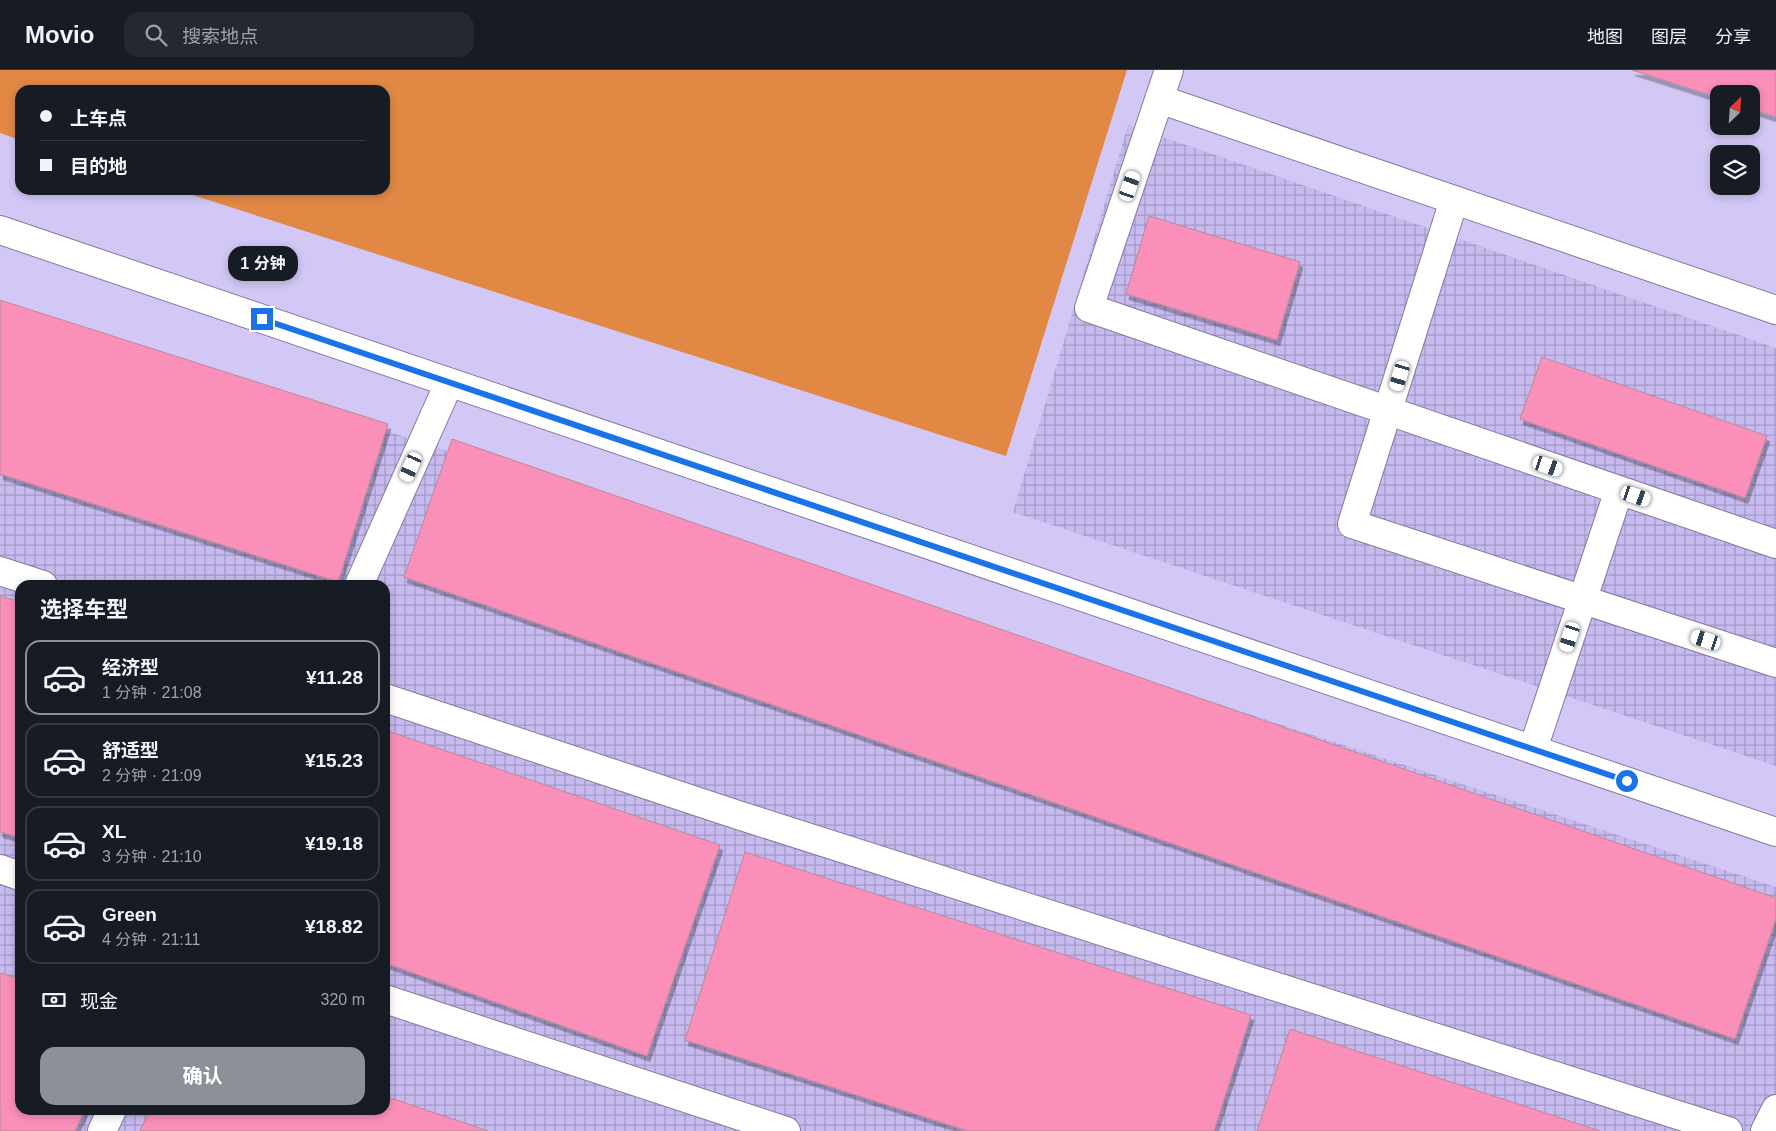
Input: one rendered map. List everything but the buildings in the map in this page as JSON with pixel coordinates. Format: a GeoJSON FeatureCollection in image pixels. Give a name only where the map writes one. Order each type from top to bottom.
{"type":"FeatureCollection","features":[{"type":"Feature","properties":{"kind":"street"},"geometry":{"type":"LineString","coordinates":[[1169,70],[1089,308],[1776,544]]}},
{"type":"Feature","properties":{"kind":"street"},"geometry":{"type":"LineString","coordinates":[[1159,99],[1776,310]]}},
{"type":"Feature","properties":{"kind":"street"},"geometry":{"type":"LineString","coordinates":[[1454,200],[1352,524],[1776,663]]}},
{"type":"Feature","properties":{"kind":"street"},"geometry":{"type":"LineString","coordinates":[[0,230],[1776,832]]}},
{"type":"Feature","properties":{"kind":"street"},"geometry":{"type":"LineString","coordinates":[[361,580],[448,383]]}},
{"type":"Feature","properties":{"kind":"street"},"geometry":{"type":"LineString","coordinates":[[1533,749],[1619,490]]}},
{"type":"Feature","properties":{"kind":"street"},"geometry":{"type":"LineString","coordinates":[[0,571],[28,580]]}},
{"type":"Feature","properties":{"kind":"street"},"geometry":{"type":"LineString","coordinates":[[390,700],[738,815],[1728,1131]]}},
{"type":"Feature","properties":{"kind":"street"},"geometry":{"type":"LineString","coordinates":[[0,869],[15,874]]}},
{"type":"Feature","properties":{"kind":"street"},"geometry":{"type":"LineString","coordinates":[[390,1001],[786,1131]]}},
{"type":"Feature","properties":{"kind":"street"},"geometry":{"type":"LineString","coordinates":[[1765,1131],[1776,1109]]}},
{"type":"Feature","properties":{"kind":"street"},"geometry":{"type":"LineString","coordinates":[[102,1131],[110,1115]]}},
{"type":"Feature","properties":{"kind":"shaded area"},"geometry":{"type":"Polygon","coordinates":[[[0,70],[1127,70],[1006,456],[193,195],[390,195],[390,85],[15,85],[15,138],[0,133],[0,70]]]}},
{"type":"Feature","properties":{"kind":"shaded area"},"geometry":{"type":"Polygon","coordinates":[[[1128,125],[1776,348],[1776,766],[1013,512],[1128,125]]]}},
{"type":"Feature","properties":{"kind":"shaded area"},"geometry":{"type":"Polygon","coordinates":[[[0,304],[1776,887],[1776,1131],[0,1131],[0,304]]]}},
{"type":"Feature","properties":{"kind":"route"},"geometry":{"type":"LineString","coordinates":[[262,319],[467,390],[1627,781]]}}]}
